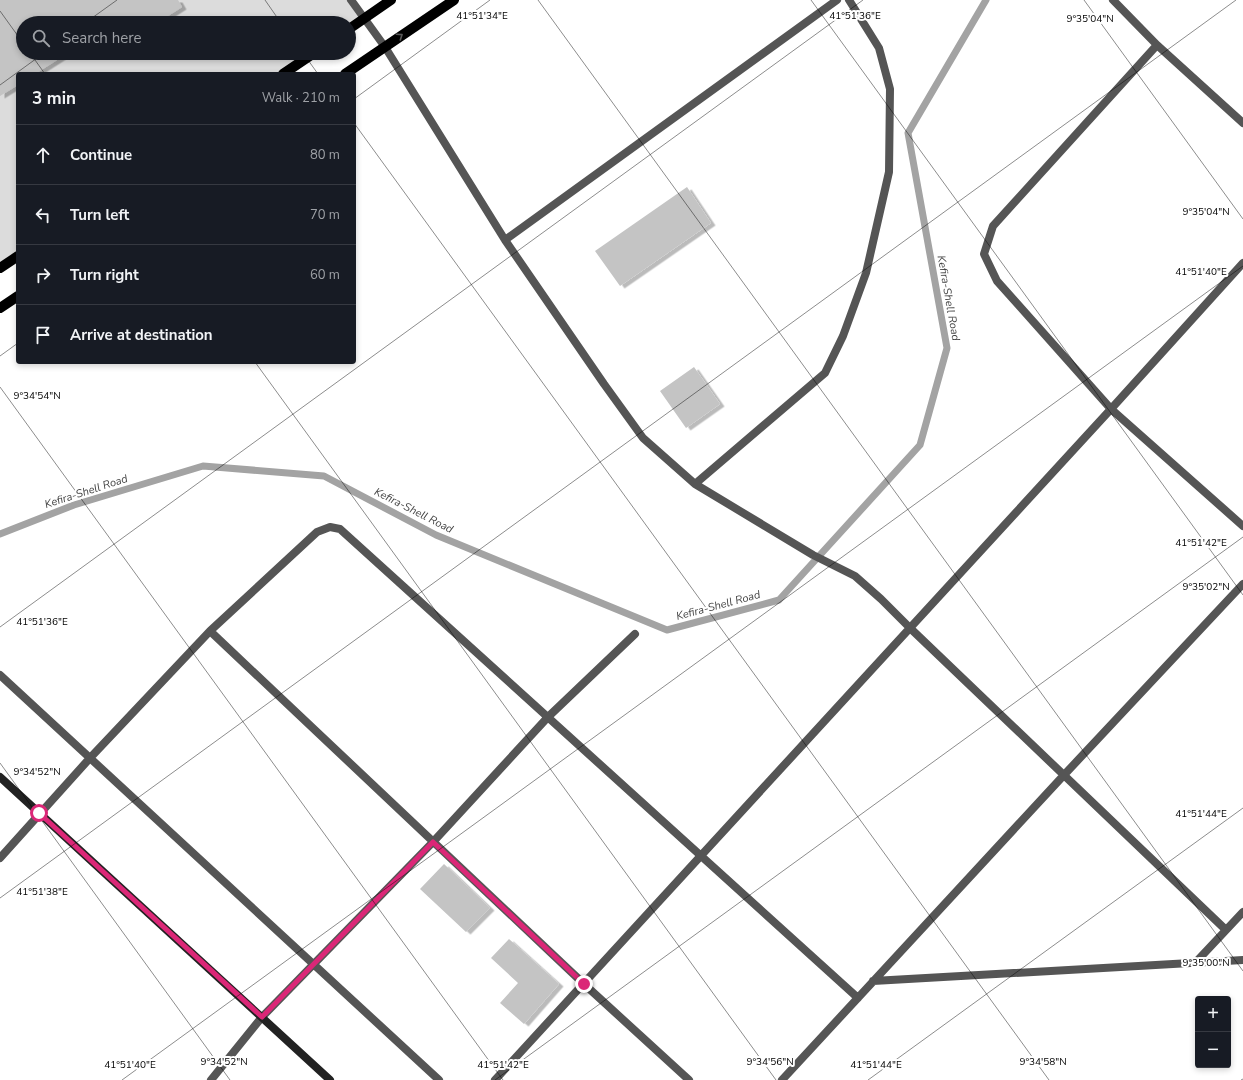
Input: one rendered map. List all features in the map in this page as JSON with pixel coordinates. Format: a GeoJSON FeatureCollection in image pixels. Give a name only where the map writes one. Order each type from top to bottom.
{"type":"FeatureCollection","features":[{"type":"Feature","properties":{"kind":"main road"},"geometry":{"type":"LineString","coordinates":[[356,24],[391,0]]}},
{"type":"Feature","properties":{"kind":"main road"},"geometry":{"type":"LineString","coordinates":[[348,72],[454,0]]}},
{"type":"Feature","properties":{"kind":"main road"},"geometry":{"type":"LineString","coordinates":[[286,72],[304,60]]}},
{"type":"Feature","properties":{"kind":"main road"},"geometry":{"type":"LineString","coordinates":[[0,268],[16,257]]}},
{"type":"Feature","properties":{"kind":"main road"},"geometry":{"type":"LineString","coordinates":[[0,308],[16,297]]}},
{"type":"Feature","properties":{"kind":"street"},"geometry":{"type":"LineString","coordinates":[[350,0],[384,47],[505,240],[643,438],[695,484],[813,555],[855,576],[881,599],[1226,930]]}},
{"type":"Feature","properties":{"kind":"street"},"geometry":{"type":"LineString","coordinates":[[505,240],[837,0]]}},
{"type":"Feature","properties":{"kind":"street"},"geometry":{"type":"LineString","coordinates":[[695,484],[825,373],[843,336],[866,273],[889,172],[890,89],[879,48],[850,0]]}},
{"type":"Feature","properties":{"kind":"street"},"geometry":{"type":"LineString","coordinates":[[1113,0],[1157,45],[1243,123]]}},
{"type":"Feature","properties":{"kind":"street"},"geometry":{"type":"LineString","coordinates":[[1157,45],[993,226],[984,254],[997,281],[1111,409],[1243,526]]}},
{"type":"Feature","properties":{"kind":"street"},"geometry":{"type":"LineString","coordinates":[[495,1080],[1111,409],[1243,263]]}},
{"type":"Feature","properties":{"kind":"street"},"geometry":{"type":"LineString","coordinates":[[0,858],[39,813],[210,631],[317,532],[330,527],[340,529],[858,998]]}},
{"type":"Feature","properties":{"kind":"street"},"geometry":{"type":"LineString","coordinates":[[782,1080],[1243,584]]}},
{"type":"Feature","properties":{"kind":"street"},"geometry":{"type":"LineString","coordinates":[[210,631],[584,984],[689,1080]]}},
{"type":"Feature","properties":{"kind":"street"},"geometry":{"type":"LineString","coordinates":[[211,1080],[262,1017],[433,842],[548,717],[635,634]]}},
{"type":"Feature","properties":{"kind":"street"},"geometry":{"type":"LineString","coordinates":[[0,675],[438,1080]]}},
{"type":"Feature","properties":{"kind":"street"},"geometry":{"type":"LineString","coordinates":[[0,777],[330,1080]]}},
{"type":"Feature","properties":{"kind":"street"},"geometry":{"type":"LineString","coordinates":[[1196,962],[1243,912]]}},
{"type":"Feature","properties":{"kind":"street"},"geometry":{"type":"LineString","coordinates":[[873,981],[1243,960]]}},
{"type":"Feature","properties":{"kind":"shaded area"},"geometry":{"type":"Polygon","coordinates":[[[0,0],[351,0],[364,19],[356,21],[356,16],[16,16],[16,60],[304,60],[286,72],[16,72],[16,257],[0,268],[0,0]]]}},
{"type":"Feature","properties":{"kind":"building"},"geometry":{"type":"Polygon","coordinates":[[[0,0],[178,0],[182,7],[168,16],[16,16],[16,60],[57,60],[38,72],[16,72],[16,86],[0,96],[0,0]]]}},
{"type":"Feature","properties":{"kind":"building"},"geometry":{"type":"Polygon","coordinates":[[[687,187],[711,223],[620,286],[595,251],[687,187]]]}},
{"type":"Feature","properties":{"kind":"building"},"geometry":{"type":"Polygon","coordinates":[[[694,367],[720,404],[686,428],[660,391],[694,367]]]}},
{"type":"Feature","properties":{"kind":"building"},"geometry":{"type":"Polygon","coordinates":[[[444,864],[490,908],[466,932],[420,889],[444,864]]]}},
{"type":"Feature","properties":{"kind":"building"},"geometry":{"type":"Polygon","coordinates":[[[509,939],[559,984],[524,1024],[500,1003],[518,983],[491,958],[509,939]]]}},
{"type":"Feature","properties":{"kind":"waterway","name":"Kefira-Shell Road"},"geometry":{"type":"LineString","coordinates":[[0,534],[74,505],[203,466],[324,476],[436,535],[667,630],[779,600],[920,445],[947,348],[908,133],[986,0]]}},
{"type":"Feature","properties":{"kind":"route"},"geometry":{"type":"LineString","coordinates":[[39,813],[262,1017],[433,842],[584,984]]}}]}
